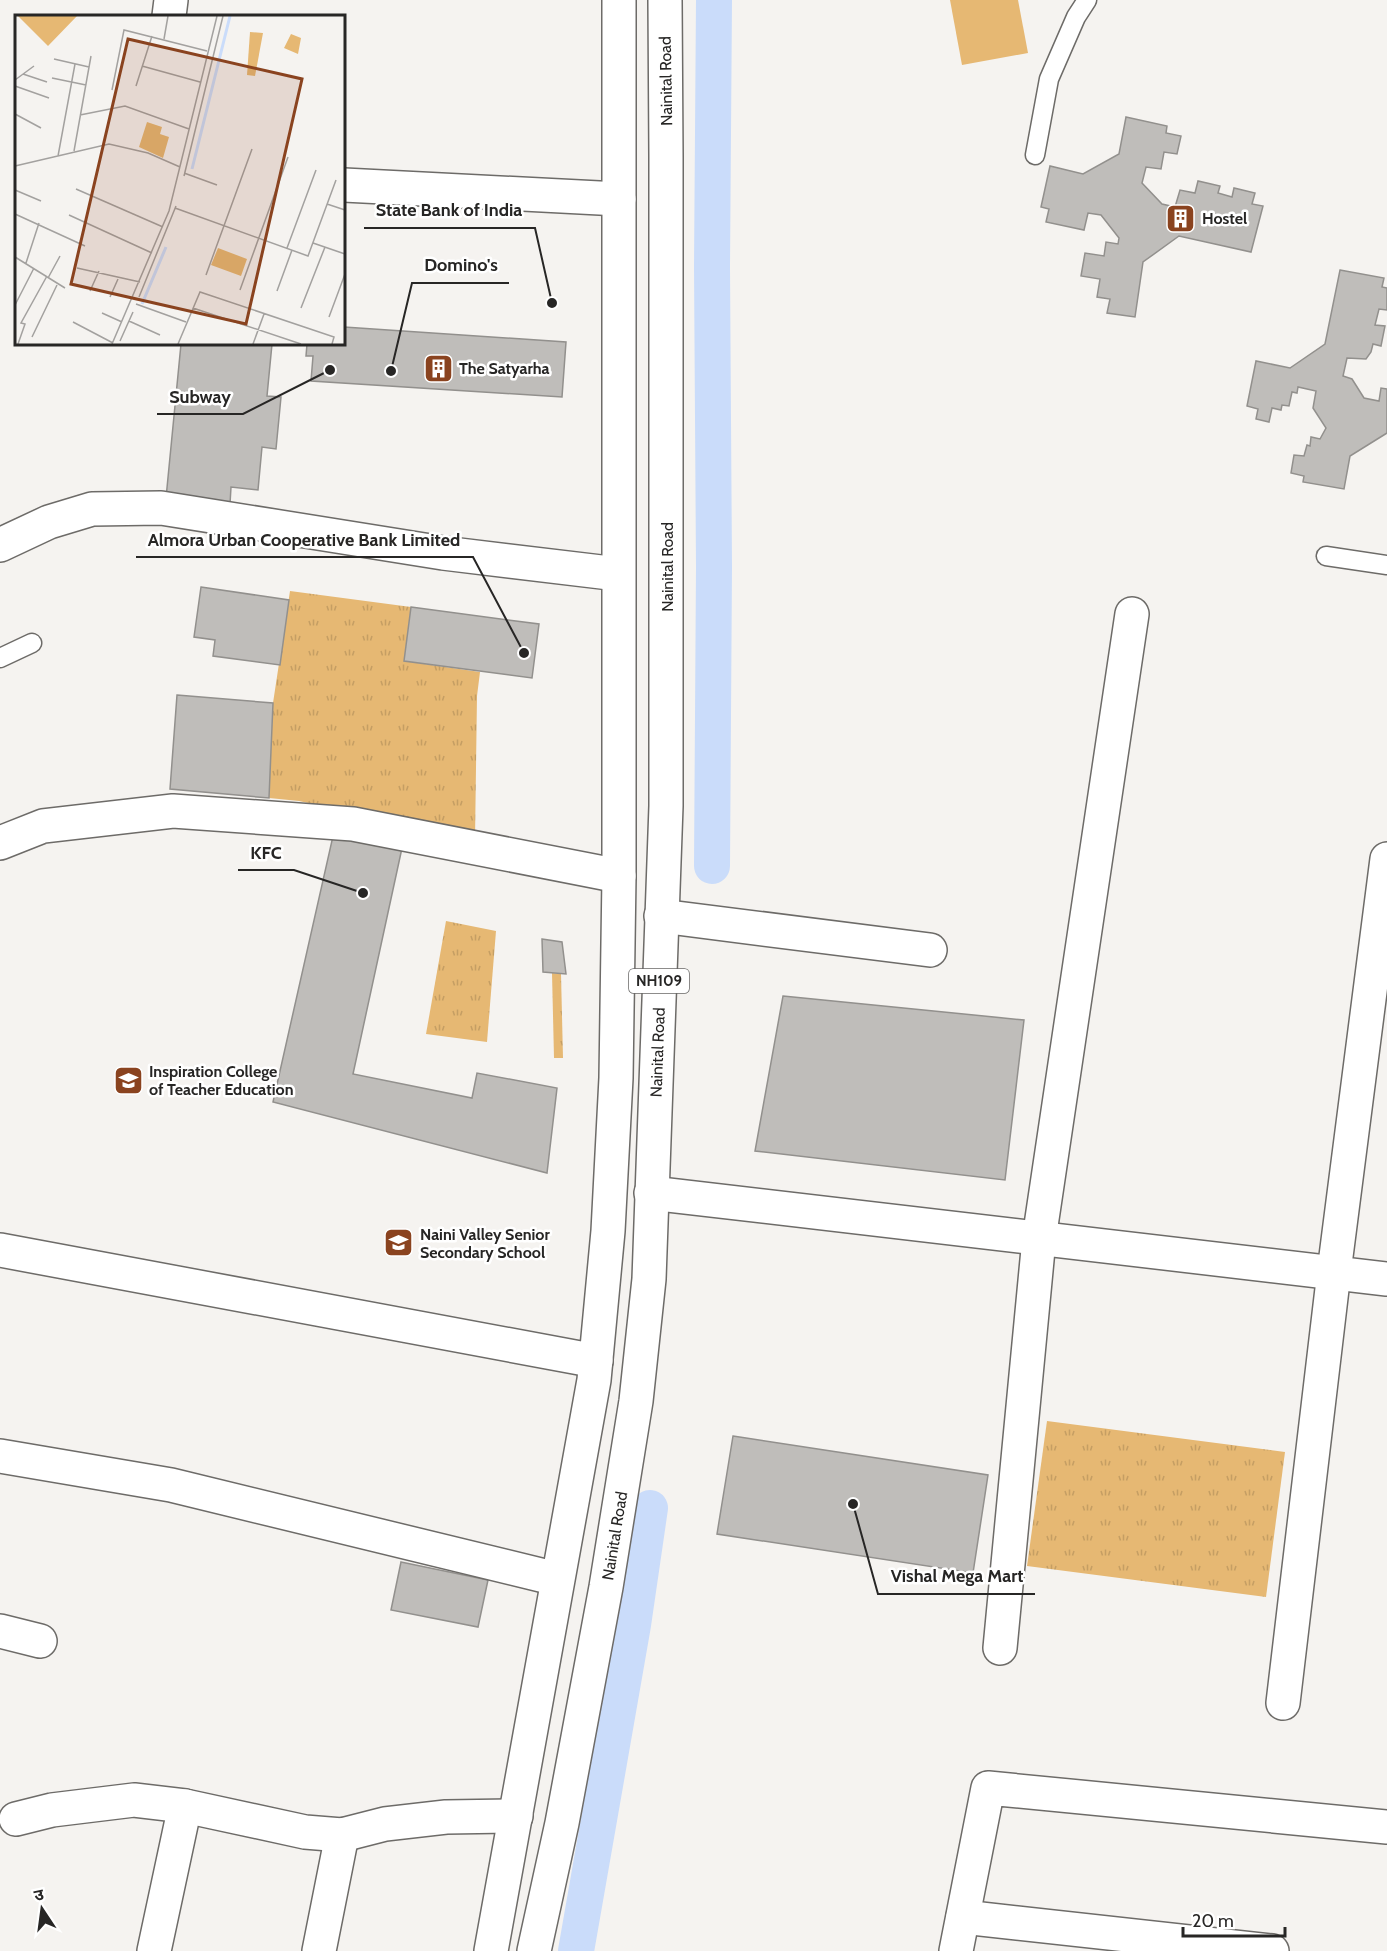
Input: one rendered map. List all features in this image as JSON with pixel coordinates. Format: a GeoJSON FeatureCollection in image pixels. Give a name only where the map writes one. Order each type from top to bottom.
{"type":"FeatureCollection","features":[{"type":"Feature","properties":{"kind":"main road"},"geometry":{"type":"LineString","coordinates":[[169,15],[171,0]]}},
{"type":"Feature","properties":{"kind":"main road","name":"NH109"},"geometry":{"type":"LineString","coordinates":[[491,1951],[596,1361],[608,1231],[616,1090],[619,913],[620,0]]}},
{"type":"Feature","properties":{"kind":"main road","name":"Nainital Road"},"geometry":{"type":"LineString","coordinates":[[534,1951],[562,1823],[606,1587],[636,1401],[649,1278],[666,807],[664,0]]}},
{"type":"Feature","properties":{"kind":"main road"},"geometry":{"type":"LineString","coordinates":[[345,185],[619,199]]}},
{"type":"Feature","properties":{"kind":"main road"},"geometry":{"type":"LineString","coordinates":[[0,545],[49,522],[92,509],[161,508],[443,553],[618,574]]}},
{"type":"Feature","properties":{"kind":"main road"},"geometry":{"type":"LineString","coordinates":[[1000,1648],[1039,1239],[1132,614]]}},
{"type":"Feature","properties":{"kind":"main road"},"geometry":{"type":"LineString","coordinates":[[0,843],[43,826],[173,811],[353,825],[619,876],[663,878]]}},
{"type":"Feature","properties":{"kind":"main road"},"geometry":{"type":"LineString","coordinates":[[1283,1703],[1334,1272],[1387,859]]}},
{"type":"Feature","properties":{"kind":"main road"},"geometry":{"type":"LineString","coordinates":[[619,913],[661,916],[930,950]]}},
{"type":"Feature","properties":{"kind":"main road"},"geometry":{"type":"LineString","coordinates":[[618,967],[659,969]]}},
{"type":"Feature","properties":{"kind":"main road"},"geometry":{"type":"LineString","coordinates":[[651,1193],[1387,1279]]}},
{"type":"Feature","properties":{"kind":"main road"},"geometry":{"type":"LineString","coordinates":[[0,1250],[596,1361]]}},
{"type":"Feature","properties":{"kind":"main road"},"geometry":{"type":"LineString","coordinates":[[0,1456],[171,1485],[557,1579]]}},
{"type":"Feature","properties":{"kind":"main road"},"geometry":{"type":"LineString","coordinates":[[0,1631],[40,1641]]}},
{"type":"Feature","properties":{"kind":"main road"},"geometry":{"type":"LineString","coordinates":[[956,1951],[988,1788],[1387,1827]]}},
{"type":"Feature","properties":{"kind":"main road"},"geometry":{"type":"LineString","coordinates":[[16,1819],[52,1810],[134,1800],[185,1806],[305,1832],[342,1835],[385,1824],[446,1817],[516,1816]]}},
{"type":"Feature","properties":{"kind":"main road"},"geometry":{"type":"LineString","coordinates":[[154,1951],[185,1806]]}},
{"type":"Feature","properties":{"kind":"main road"},"geometry":{"type":"LineString","coordinates":[[320,1951],[342,1835]]}},
{"type":"Feature","properties":{"kind":"main road"},"geometry":{"type":"LineString","coordinates":[[963,1917],[1272,1951]]}},
{"type":"Feature","properties":{"kind":"lane"},"geometry":{"type":"LineString","coordinates":[[1035,155],[1049,79],[1076,17],[1087,0]]}},
{"type":"Feature","properties":{"kind":"lane"},"geometry":{"type":"LineString","coordinates":[[1326,556],[1387,565]]}},
{"type":"Feature","properties":{"kind":"lane"},"geometry":{"type":"LineString","coordinates":[[0,658],[32,643]]}},
{"type":"Feature","properties":{"kind":"green space"},"geometry":{"type":"Polygon","coordinates":[[[950,0],[1018,0],[1028,53],[962,65],[950,0]]]}},
{"type":"Feature","properties":{"kind":"green space"},"geometry":{"type":"Polygon","coordinates":[[[290,591],[411,607],[404,661],[480,672],[477,696],[475,840],[299,801],[269,798],[273,703],[290,591]]]}},
{"type":"Feature","properties":{"kind":"green space"},"geometry":{"type":"Polygon","coordinates":[[[446,921],[496,931],[487,1042],[426,1034],[446,921]]]}},
{"type":"Feature","properties":{"kind":"green space"},"geometry":{"type":"Polygon","coordinates":[[[552,973],[561,974],[563,1058],[554,1058],[552,973]]]}},
{"type":"Feature","properties":{"kind":"green space"},"geometry":{"type":"Polygon","coordinates":[[[1047,1421],[1285,1452],[1266,1597],[1027,1566],[1047,1421]]]}},
{"type":"Feature","properties":{"kind":"building","name":"Hostel"},"geometry":{"type":"Polygon","coordinates":[[[1126,117],[1167,126],[1166,133],[1181,136],[1177,154],[1164,152],[1161,169],[1146,167],[1142,183],[1162,204],[1175,207],[1180,190],[1195,193],[1198,181],[1220,186],[1218,193],[1232,197],[1234,188],[1255,193],[1252,204],[1263,206],[1251,252],[1179,236],[1143,262],[1135,317],[1107,313],[1110,299],[1097,297],[1100,279],[1081,276],[1085,253],[1104,256],[1106,242],[1118,244],[1119,238],[1101,215],[1088,213],[1084,230],[1046,222],[1049,209],[1041,207],[1050,166],[1083,174],[1119,154],[1126,117]]]}},
{"type":"Feature","properties":{"kind":"building"},"geometry":{"type":"Polygon","coordinates":[[[1340,270],[1384,278],[1382,287],[1387,288],[1387,310],[1379,309],[1375,325],[1385,326],[1381,346],[1373,344],[1366,359],[1347,358],[1343,376],[1352,379],[1364,398],[1379,401],[1381,388],[1387,389],[1387,433],[1350,456],[1344,489],[1303,482],[1304,476],[1291,473],[1294,455],[1304,456],[1307,445],[1310,446],[1311,437],[1320,439],[1326,428],[1313,408],[1316,391],[1298,387],[1297,393],[1292,392],[1289,406],[1282,405],[1281,410],[1272,408],[1269,422],[1256,419],[1258,409],[1247,406],[1256,361],[1290,368],[1325,344],[1340,270]]]}},
{"type":"Feature","properties":{"kind":"building","name":"The Satyarha"},"geometry":{"type":"Polygon","coordinates":[[[345,327],[566,342],[562,397],[311,381],[313,356],[306,356],[307,345],[345,345],[345,327]]]}},
{"type":"Feature","properties":{"kind":"building"},"geometry":{"type":"Polygon","coordinates":[[[181,345],[272,345],[267,396],[281,397],[276,449],[262,447],[258,490],[231,487],[230,504],[166,498],[181,345]]]}},
{"type":"Feature","properties":{"kind":"building"},"geometry":{"type":"Polygon","coordinates":[[[201,587],[289,600],[280,665],[213,656],[215,640],[194,637],[201,587]]]}},
{"type":"Feature","properties":{"kind":"building"},"geometry":{"type":"Polygon","coordinates":[[[411,607],[539,624],[532,678],[404,661],[411,607]]]}},
{"type":"Feature","properties":{"kind":"building"},"geometry":{"type":"Polygon","coordinates":[[[177,695],[273,703],[269,798],[170,789],[177,695]]]}},
{"type":"Feature","properties":{"kind":"building"},"geometry":{"type":"Polygon","coordinates":[[[333,836],[402,848],[353,1074],[472,1098],[477,1073],[557,1088],[547,1173],[273,1102],[333,836]]]}},
{"type":"Feature","properties":{"kind":"building"},"geometry":{"type":"Polygon","coordinates":[[[542,939],[562,942],[566,974],[543,972],[542,939]]]}},
{"type":"Feature","properties":{"kind":"building"},"geometry":{"type":"Polygon","coordinates":[[[783,996],[1024,1020],[1005,1180],[755,1151],[783,996]]]}},
{"type":"Feature","properties":{"kind":"building"},"geometry":{"type":"Polygon","coordinates":[[[733,1436],[988,1475],[973,1573],[717,1534],[733,1436]]]}},
{"type":"Feature","properties":{"kind":"building"},"geometry":{"type":"Polygon","coordinates":[[[401,1562],[488,1580],[478,1627],[391,1610],[401,1562]]]}},
{"type":"Feature","properties":{"kind":"waterway"},"geometry":{"type":"LineString","coordinates":[[712,866],[714,0]]}},
{"type":"Feature","properties":{"kind":"waterway"},"geometry":{"type":"LineString","coordinates":[[576,1951],[633,1625],[650,1508]]}},
{"type":"Feature","properties":{"kind":"place","name":"Hostel"},"geometry":{"type":"Point","coordinates":[1181,218]}},
{"type":"Feature","properties":{"kind":"place","name":"State Bank of India"},"geometry":{"type":"Point","coordinates":[552,303]}},
{"type":"Feature","properties":{"kind":"place","name":"The Satyarha"},"geometry":{"type":"Point","coordinates":[438,368]}},
{"type":"Feature","properties":{"kind":"place","name":"Subway"},"geometry":{"type":"Point","coordinates":[330,370]}},
{"type":"Feature","properties":{"kind":"place","name":"Domino's"},"geometry":{"type":"Point","coordinates":[391,371]}},
{"type":"Feature","properties":{"kind":"place","name":"Almora Urban Cooperative Bank Limited"},"geometry":{"type":"Point","coordinates":[524,653]}},
{"type":"Feature","properties":{"kind":"place","name":"KFC"},"geometry":{"type":"Point","coordinates":[363,893]}},
{"type":"Feature","properties":{"kind":"place","name":"Inspiration College of Teacher Education"},"geometry":{"type":"Point","coordinates":[128,1080]}},
{"type":"Feature","properties":{"kind":"place","name":"Naini Valley Senior Secondary School"},"geometry":{"type":"Point","coordinates":[399,1243]}},
{"type":"Feature","properties":{"kind":"place","name":"Vishal Mega Mart"},"geometry":{"type":"Point","coordinates":[853,1504]}}]}
